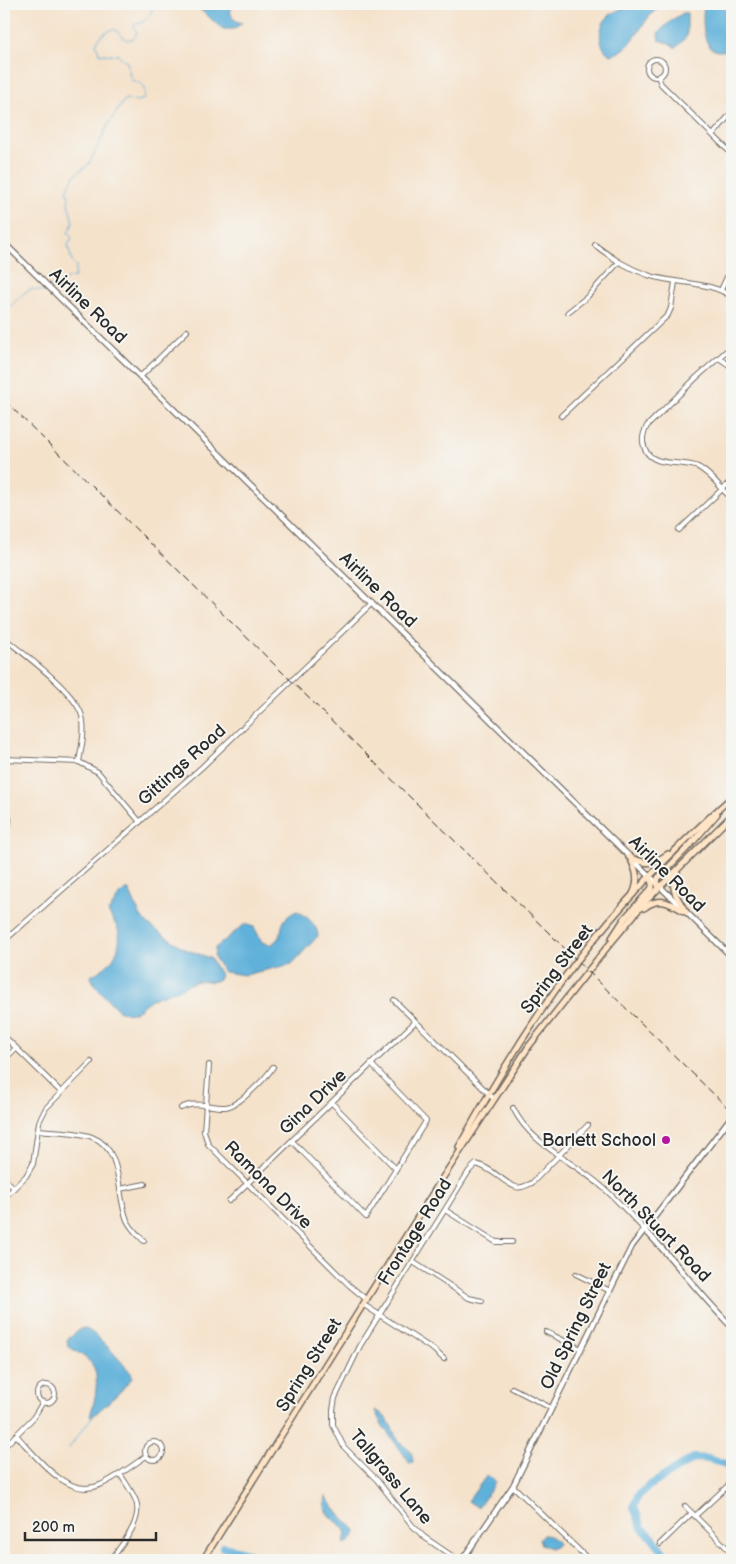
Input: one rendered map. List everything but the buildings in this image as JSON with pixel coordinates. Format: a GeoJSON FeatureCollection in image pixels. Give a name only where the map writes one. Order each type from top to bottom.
{"type":"FeatureCollection","features":[{"type":"Feature","properties":{"kind":"main road"},"geometry":{"type":"LineString","coordinates":[[659,887],[658,878],[732,797]]}},
{"type":"Feature","properties":{"kind":"main road","name":"Spring Street"},"geometry":{"type":"LineString","coordinates":[[438,1185],[488,1094],[578,960],[629,900],[681,845],[732,797]]}},
{"type":"Feature","properties":{"kind":"main road","name":"Spring Street"},"geometry":{"type":"LineString","coordinates":[[203,1560],[438,1185],[529,1046],[604,951],[659,887],[732,815]]}},
{"type":"Feature","properties":{"kind":"main road"},"geometry":{"type":"LineString","coordinates":[[629,857],[650,863],[660,860],[681,845]]}},
{"type":"Feature","properties":{"kind":"main road"},"geometry":{"type":"LineString","coordinates":[[629,857],[636,870],[637,880],[629,900]]}},
{"type":"Feature","properties":{"kind":"main road"},"geometry":{"type":"LineString","coordinates":[[682,864],[675,875],[672,886],[686,912]]}},
{"type":"Feature","properties":{"kind":"main road"},"geometry":{"type":"LineString","coordinates":[[604,951],[619,925],[652,888],[650,878]]}},
{"type":"Feature","properties":{"kind":"main road"},"geometry":{"type":"LineString","coordinates":[[631,919],[650,903],[659,901],[673,905],[686,912]]}},
{"type":"Feature","properties":{"kind":"street"},"geometry":{"type":"LineString","coordinates":[[655,59],[660,60],[665,68],[663,73],[658,76],[652,76],[647,69],[650,62],[655,59]]}},
{"type":"Feature","properties":{"kind":"street"},"geometry":{"type":"LineString","coordinates":[[658,76],[661,84],[732,154]]}},
{"type":"Feature","properties":{"kind":"street"},"geometry":{"type":"LineString","coordinates":[[713,135],[732,112]]}},
{"type":"Feature","properties":{"kind":"street","name":"Airline Road"},"geometry":{"type":"LineString","coordinates":[[4,243],[732,957]]}},
{"type":"Feature","properties":{"kind":"street"},"geometry":{"type":"LineString","coordinates":[[595,244],[618,263],[649,276],[721,290],[727,292],[732,298]]}},
{"type":"Feature","properties":{"kind":"street"},"geometry":{"type":"LineString","coordinates":[[568,312],[587,297],[618,263]]}},
{"type":"Feature","properties":{"kind":"street"},"geometry":{"type":"LineString","coordinates":[[721,290],[732,266]]}},
{"type":"Feature","properties":{"kind":"street"},"geometry":{"type":"LineString","coordinates":[[561,416],[668,315],[675,282]]}},
{"type":"Feature","properties":{"kind":"street"},"geometry":{"type":"LineString","coordinates":[[140,376],[187,331]]}},
{"type":"Feature","properties":{"kind":"street"},"geometry":{"type":"LineString","coordinates":[[727,494],[705,471],[696,466],[654,459],[646,451],[642,441],[643,433],[647,426],[732,346]]}},
{"type":"Feature","properties":{"kind":"street"},"geometry":{"type":"LineString","coordinates":[[719,358],[732,367]]}},
{"type":"Feature","properties":{"kind":"street"},"geometry":{"type":"LineString","coordinates":[[679,530],[732,480]]}},
{"type":"Feature","properties":{"kind":"street","name":"Gittings Road"},"geometry":{"type":"LineString","coordinates":[[4,941],[202,767],[372,603]]}},
{"type":"Feature","properties":{"kind":"street"},"geometry":{"type":"LineString","coordinates":[[4,638],[64,690],[76,704],[82,716],[84,728],[79,762]]}},
{"type":"Feature","properties":{"kind":"street"},"geometry":{"type":"LineString","coordinates":[[4,759],[79,762],[98,772],[140,822]]}},
{"type":"Feature","properties":{"kind":"street"},"geometry":{"type":"LineString","coordinates":[[4,812],[9,820],[8,826],[4,829]]}},
{"type":"Feature","properties":{"kind":"street"},"geometry":{"type":"LineString","coordinates":[[394,1000],[494,1098]]}},
{"type":"Feature","properties":{"kind":"street","name":"Gina Drive"},"geometry":{"type":"LineString","coordinates":[[229,1201],[416,1022]]}},
{"type":"Feature","properties":{"kind":"street"},"geometry":{"type":"LineString","coordinates":[[4,1036],[61,1092]]}},
{"type":"Feature","properties":{"kind":"street"},"geometry":{"type":"LineString","coordinates":[[4,1060],[16,1048]]}},
{"type":"Feature","properties":{"kind":"street"},"geometry":{"type":"LineString","coordinates":[[4,1198],[26,1176],[32,1164],[41,1118],[46,1108],[91,1062]]}},
{"type":"Feature","properties":{"kind":"street"},"geometry":{"type":"LineString","coordinates":[[292,1141],[366,1217],[426,1121],[371,1064]]}},
{"type":"Feature","properties":{"kind":"street","name":"Ramona Drive"},"geometry":{"type":"LineString","coordinates":[[209,1065],[204,1131],[206,1140],[211,1148],[365,1302],[380,1315],[434,1350],[444,1359]]}},
{"type":"Feature","properties":{"kind":"street"},"geometry":{"type":"LineString","coordinates":[[181,1108],[188,1104],[224,1107],[234,1105],[268,1074],[273,1067]]}},
{"type":"Feature","properties":{"kind":"street"},"geometry":{"type":"LineString","coordinates":[[332,1102],[396,1169]]}},
{"type":"Feature","properties":{"kind":"street","name":"North Stuart Road"},"geometry":{"type":"LineString","coordinates":[[513,1108],[519,1120],[536,1137],[599,1184],[644,1229],[732,1327]]}},
{"type":"Feature","properties":{"kind":"street","name":"Old Spring Street"},"geometry":{"type":"LineString","coordinates":[[462,1560],[513,1486],[632,1246],[732,1116]]}},
{"type":"Feature","properties":{"kind":"street"},"geometry":{"type":"LineString","coordinates":[[558,1155],[588,1125]]}},
{"type":"Feature","properties":{"kind":"street"},"geometry":{"type":"LineString","coordinates":[[38,1130],[86,1135],[100,1141],[112,1156],[127,1219],[132,1228],[144,1241]]}},
{"type":"Feature","properties":{"kind":"street","name":"Frontage Road"},"geometry":{"type":"LineString","coordinates":[[380,1315],[469,1171],[476,1164],[484,1166],[517,1187],[525,1187],[532,1183],[558,1155]]}},
{"type":"Feature","properties":{"kind":"street"},"geometry":{"type":"LineString","coordinates":[[4,1178],[14,1188]]}},
{"type":"Feature","properties":{"kind":"street"},"geometry":{"type":"LineString","coordinates":[[120,1190],[145,1184]]}},
{"type":"Feature","properties":{"kind":"street"},"geometry":{"type":"LineString","coordinates":[[445,1210],[496,1242],[512,1242]]}},
{"type":"Feature","properties":{"kind":"street"},"geometry":{"type":"LineString","coordinates":[[413,1262],[469,1298],[482,1302]]}},
{"type":"Feature","properties":{"kind":"street"},"geometry":{"type":"LineString","coordinates":[[576,1274],[610,1290]]}},
{"type":"Feature","properties":{"kind":"street","name":"Tallgrass Lane"},"geometry":{"type":"LineString","coordinates":[[380,1315],[352,1359],[335,1398],[333,1425],[344,1448],[377,1480],[412,1525],[424,1537],[458,1560]]}},
{"type":"Feature","properties":{"kind":"street"},"geometry":{"type":"LineString","coordinates":[[546,1332],[580,1349]]}},
{"type":"Feature","properties":{"kind":"street"},"geometry":{"type":"LineString","coordinates":[[43,1386],[49,1386],[55,1392],[55,1397],[48,1403],[43,1402],[38,1398],[38,1393],[43,1386]]}},
{"type":"Feature","properties":{"kind":"street"},"geometry":{"type":"LineString","coordinates":[[512,1388],[551,1408]]}},
{"type":"Feature","properties":{"kind":"street"},"geometry":{"type":"LineString","coordinates":[[4,1447],[34,1418],[43,1402]]}},
{"type":"Feature","properties":{"kind":"street"},"geometry":{"type":"LineString","coordinates":[[16,1435],[68,1485],[88,1488],[100,1486],[146,1456]]}},
{"type":"Feature","properties":{"kind":"street"},"geometry":{"type":"LineString","coordinates":[[152,1442],[161,1446],[162,1451],[159,1458],[154,1460],[146,1456],[147,1445],[152,1442]]}},
{"type":"Feature","properties":{"kind":"street"},"geometry":{"type":"LineString","coordinates":[[111,1560],[133,1526],[137,1516],[135,1499],[120,1474]]}},
{"type":"Feature","properties":{"kind":"street"},"geometry":{"type":"LineString","coordinates":[[660,1544],[732,1482]]}},
{"type":"Feature","properties":{"kind":"street"},"geometry":{"type":"LineString","coordinates":[[513,1486],[589,1560]]}},
{"type":"Feature","properties":{"kind":"street"},"geometry":{"type":"LineString","coordinates":[[685,1506],[732,1553]]}},
{"type":"Feature","properties":{"kind":"water"},"geometry":{"type":"Polygon","coordinates":[[[198,4],[216,4],[231,8],[233,18],[242,23],[234,29],[223,29],[198,8],[198,4]]]}},
{"type":"Feature","properties":{"kind":"water"},"geometry":{"type":"Polygon","coordinates":[[[632,4],[665,4],[650,16],[627,47],[610,55],[603,47],[600,37],[604,21],[616,11],[632,4]]]}},
{"type":"Feature","properties":{"kind":"water"},"geometry":{"type":"Polygon","coordinates":[[[704,4],[732,4],[732,39],[726,50],[718,51],[708,43],[703,28],[704,4]]]}},
{"type":"Feature","properties":{"kind":"water"},"geometry":{"type":"Polygon","coordinates":[[[683,13],[687,13],[687,36],[676,48],[669,43],[659,40],[658,33],[683,13]]]}},
{"type":"Feature","properties":{"kind":"water"},"geometry":{"type":"Polygon","coordinates":[[[125,890],[129,890],[141,917],[150,926],[185,949],[210,958],[221,976],[219,979],[200,981],[152,999],[133,1013],[117,1009],[95,986],[91,977],[109,964],[116,954],[119,934],[108,912],[125,890]]]}},
{"type":"Feature","properties":{"kind":"water"},"geometry":{"type":"Polygon","coordinates":[[[297,911],[311,921],[316,928],[318,936],[292,964],[245,975],[224,972],[214,957],[215,948],[245,924],[254,927],[262,942],[270,945],[279,937],[285,919],[297,911]]]}},
{"type":"Feature","properties":{"kind":"water"},"geometry":{"type":"Polygon","coordinates":[[[82,1328],[94,1334],[108,1347],[131,1373],[132,1378],[119,1393],[92,1417],[90,1415],[94,1403],[96,1374],[91,1363],[68,1346],[67,1340],[82,1328]]]}},
{"type":"Feature","properties":{"kind":"water"},"geometry":{"type":"Polygon","coordinates":[[[375,1410],[390,1423],[399,1441],[412,1454],[413,1463],[410,1464],[382,1424],[375,1410]]]}},
{"type":"Feature","properties":{"kind":"water"},"geometry":{"type":"Polygon","coordinates":[[[487,1475],[495,1483],[477,1507],[468,1501],[487,1475]]]}},
{"type":"Feature","properties":{"kind":"water"},"geometry":{"type":"Polygon","coordinates":[[[326,1496],[338,1513],[356,1530],[353,1538],[345,1544],[346,1533],[326,1510],[326,1496]]]}},
{"type":"Feature","properties":{"kind":"water"},"geometry":{"type":"Polygon","coordinates":[[[543,1535],[552,1537],[558,1544],[551,1548],[541,1544],[539,1540],[543,1535]]]}},
{"type":"Feature","properties":{"kind":"waterway"},"geometry":{"type":"LineString","coordinates":[[55,288],[68,278],[75,277],[76,266],[72,262],[68,245],[72,238],[68,233],[73,223],[67,191],[70,183],[75,175],[89,164],[108,125],[125,99],[134,101],[144,99],[143,86],[131,80],[127,62],[118,55],[100,54],[96,44],[103,34],[114,29],[127,40],[134,38],[137,33],[134,27],[135,24],[143,22],[148,17],[154,4]]}},
{"type":"Feature","properties":{"kind":"waterway"},"geometry":{"type":"LineString","coordinates":[[4,313],[24,293],[32,289],[46,292]]}},
{"type":"Feature","properties":{"kind":"waterway"},"geometry":{"type":"LineString","coordinates":[[69,1448],[92,1417]]}},
{"type":"Feature","properties":{"kind":"waterway"},"geometry":{"type":"LineString","coordinates":[[669,1560],[653,1538],[642,1528],[634,1507],[638,1496],[649,1486],[694,1458],[709,1459],[732,1466]]}},
{"type":"Feature","properties":{"kind":"waterway"},"geometry":{"type":"LineString","coordinates":[[223,1547],[246,1553],[258,1560]]}},
{"type":"Feature","properties":{"kind":"railway"},"geometry":{"type":"LineString","coordinates":[[4,400],[732,1112]]}},
{"type":"Feature","properties":{"kind":"place","name":"Barlett School"},"geometry":{"type":"Point","coordinates":[666,1140]}}]}
